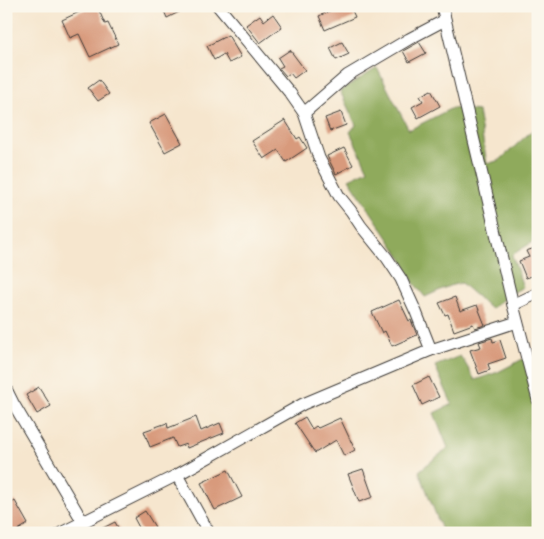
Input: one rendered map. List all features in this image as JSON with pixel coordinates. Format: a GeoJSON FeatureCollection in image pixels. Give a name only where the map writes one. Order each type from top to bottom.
{"type":"FeatureCollection","features":[{"type":"Feature","properties":{"kind":"street"},"geometry":{"type":"LineString","coordinates":[[218,6],[290,93],[304,113],[320,158],[339,196],[401,279],[432,350]]}},
{"type":"Feature","properties":{"kind":"street"},"geometry":{"type":"LineString","coordinates":[[442,6],[512,305],[538,400]]}},
{"type":"Feature","properties":{"kind":"street"},"geometry":{"type":"LineString","coordinates":[[304,113],[348,74],[445,20]]}},
{"type":"Feature","properties":{"kind":"street"},"geometry":{"type":"LineString","coordinates":[[512,305],[538,293]]}},
{"type":"Feature","properties":{"kind":"street"},"geometry":{"type":"LineString","coordinates":[[61,533],[177,475],[303,404],[432,350],[517,322]]}},
{"type":"Feature","properties":{"kind":"street"},"geometry":{"type":"LineString","coordinates":[[6,389],[83,522]]}},
{"type":"Feature","properties":{"kind":"street"},"geometry":{"type":"LineString","coordinates":[[177,475],[209,533]]}},
{"type":"Feature","properties":{"kind":"green space"},"geometry":{"type":"Polygon","coordinates":[[[377,68],[409,130],[452,108],[478,111],[487,164],[500,160],[538,125],[538,201],[531,213],[536,240],[512,255],[523,287],[507,296],[491,309],[461,283],[449,286],[425,297],[413,282],[402,259],[349,179],[368,170],[350,132],[356,125],[340,91],[377,68]]]}},
{"type":"Feature","properties":{"kind":"green space"},"geometry":{"type":"Polygon","coordinates":[[[538,351],[538,533],[443,533],[419,471],[448,448],[434,413],[452,404],[435,366],[460,356],[475,380],[498,372],[538,351]]]}},
{"type":"Feature","properties":{"kind":"building"},"geometry":{"type":"Polygon","coordinates":[[[92,6],[97,6],[105,24],[108,23],[118,44],[90,57],[79,34],[70,38],[62,20],[92,6]]]}},
{"type":"Feature","properties":{"kind":"building"},"geometry":{"type":"Polygon","coordinates":[[[162,6],[191,6],[167,18],[162,6]]]}},
{"type":"Feature","properties":{"kind":"building"},"geometry":{"type":"Polygon","coordinates":[[[340,6],[350,6],[355,17],[325,30],[319,16],[340,6]]]}},
{"type":"Feature","properties":{"kind":"building"},"geometry":{"type":"Polygon","coordinates":[[[273,14],[282,27],[260,43],[246,25],[260,15],[264,21],[273,14]]]}},
{"type":"Feature","properties":{"kind":"building"},"geometry":{"type":"Polygon","coordinates":[[[228,35],[241,57],[229,63],[224,54],[214,60],[207,46],[228,35]]]}},
{"type":"Feature","properties":{"kind":"building"},"geometry":{"type":"Polygon","coordinates":[[[342,42],[349,54],[336,60],[330,48],[342,42]]]}},
{"type":"Feature","properties":{"kind":"building"},"geometry":{"type":"Polygon","coordinates":[[[419,42],[426,53],[409,62],[403,51],[419,42]]]}},
{"type":"Feature","properties":{"kind":"building"},"geometry":{"type":"Polygon","coordinates":[[[290,50],[305,70],[294,78],[290,73],[286,76],[279,68],[283,66],[278,58],[290,50]]]}},
{"type":"Feature","properties":{"kind":"building"},"geometry":{"type":"Polygon","coordinates":[[[99,80],[109,94],[98,101],[88,88],[99,80]]]}},
{"type":"Feature","properties":{"kind":"building"},"geometry":{"type":"Polygon","coordinates":[[[431,90],[440,106],[418,118],[412,107],[423,101],[420,96],[431,90]]]}},
{"type":"Feature","properties":{"kind":"building"},"geometry":{"type":"Polygon","coordinates":[[[341,112],[346,125],[330,131],[325,118],[341,112]]]}},
{"type":"Feature","properties":{"kind":"building"},"geometry":{"type":"Polygon","coordinates":[[[166,114],[182,143],[165,152],[149,123],[166,114]]]}},
{"type":"Feature","properties":{"kind":"building"},"geometry":{"type":"Polygon","coordinates":[[[285,120],[297,139],[300,137],[307,148],[286,162],[278,150],[264,159],[252,141],[285,120]]]}},
{"type":"Feature","properties":{"kind":"building"},"geometry":{"type":"Polygon","coordinates":[[[344,148],[353,165],[336,174],[327,156],[344,148]]]}},
{"type":"Feature","properties":{"kind":"building"},"geometry":{"type":"Polygon","coordinates":[[[535,248],[538,254],[538,279],[536,279],[535,275],[526,278],[519,261],[529,257],[526,251],[535,248]]]}},
{"type":"Feature","properties":{"kind":"building"},"geometry":{"type":"Polygon","coordinates":[[[455,297],[460,311],[477,305],[485,325],[475,328],[473,324],[454,331],[448,314],[445,315],[439,303],[455,297]]]}},
{"type":"Feature","properties":{"kind":"building"},"geometry":{"type":"Polygon","coordinates":[[[399,300],[409,321],[411,320],[417,335],[392,346],[385,331],[382,333],[372,312],[399,300]]]}},
{"type":"Feature","properties":{"kind":"building"},"geometry":{"type":"Polygon","coordinates":[[[492,338],[493,342],[500,340],[506,358],[488,364],[490,370],[479,374],[470,350],[481,347],[479,342],[492,338]]]}},
{"type":"Feature","properties":{"kind":"building"},"geometry":{"type":"Polygon","coordinates":[[[429,377],[439,397],[422,405],[413,385],[429,377]]]}},
{"type":"Feature","properties":{"kind":"building"},"geometry":{"type":"Polygon","coordinates":[[[39,387],[51,406],[37,414],[26,395],[39,387]]]}},
{"type":"Feature","properties":{"kind":"building"},"geometry":{"type":"Polygon","coordinates":[[[196,417],[201,431],[220,423],[224,433],[187,448],[186,444],[177,447],[173,438],[150,447],[144,431],[167,423],[168,428],[196,417]]]}},
{"type":"Feature","properties":{"kind":"building"},"geometry":{"type":"Polygon","coordinates":[[[305,417],[312,429],[340,418],[355,450],[344,456],[336,440],[315,453],[295,423],[305,417]]]}},
{"type":"Feature","properties":{"kind":"building"},"geometry":{"type":"Polygon","coordinates":[[[363,469],[373,497],[359,502],[348,474],[363,469]]]}},
{"type":"Feature","properties":{"kind":"building"},"geometry":{"type":"Polygon","coordinates":[[[228,470],[242,497],[215,510],[201,483],[228,470]]]}},
{"type":"Feature","properties":{"kind":"building"},"geometry":{"type":"Polygon","coordinates":[[[15,501],[28,524],[13,533],[6,533],[6,506],[15,501]]]}},
{"type":"Feature","properties":{"kind":"building"},"geometry":{"type":"Polygon","coordinates":[[[145,511],[155,527],[146,533],[142,533],[134,518],[145,511]]]}},
{"type":"Feature","properties":{"kind":"building"},"geometry":{"type":"Polygon","coordinates":[[[115,522],[121,533],[93,533],[115,522]]]}}]}
